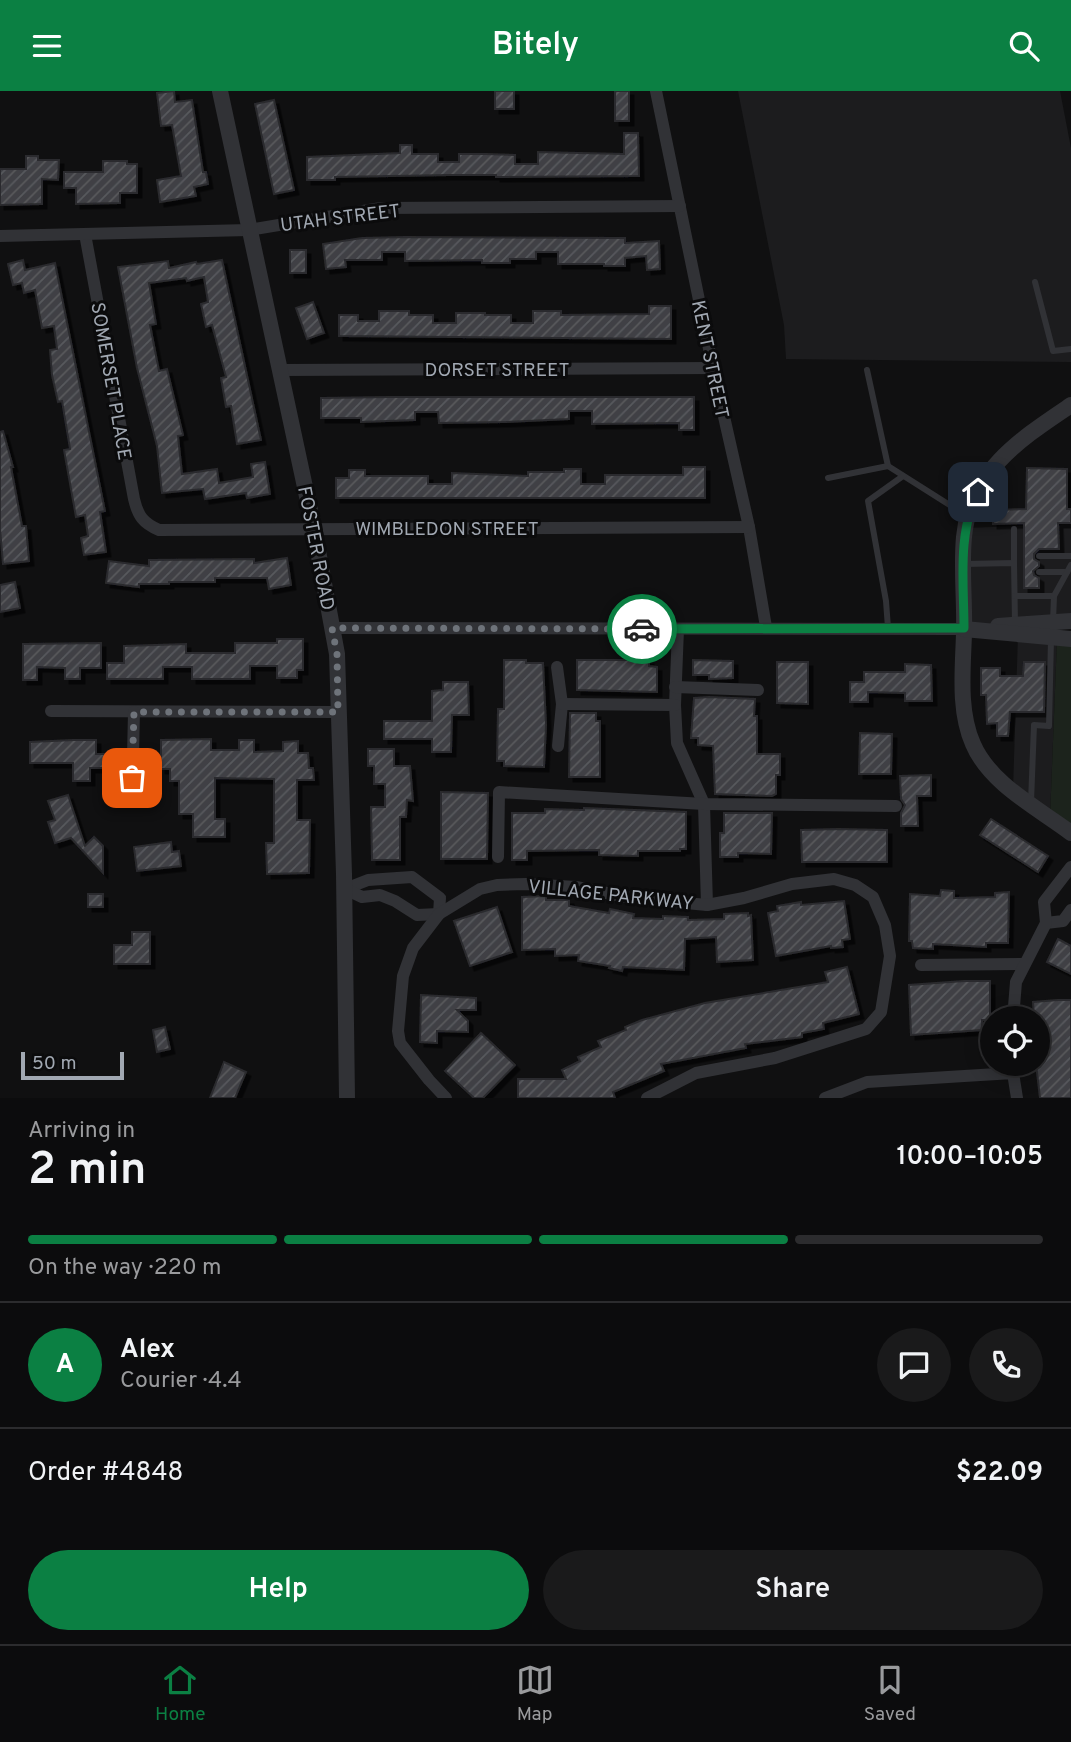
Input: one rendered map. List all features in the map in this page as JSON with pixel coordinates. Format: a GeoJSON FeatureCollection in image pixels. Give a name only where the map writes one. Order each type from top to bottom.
{"type":"FeatureCollection","features":[{"type":"Feature","properties":{"kind":"street","name":"FOSTER ROAD"},"geometry":{"type":"LineString","coordinates":[[220,91],[281,370],[337,654],[345,889],[347,1098]]}},
{"type":"Feature","properties":{"kind":"street","name":"KENT STREET"},"geometry":{"type":"LineString","coordinates":[[656,91],[749,527],[766,627]]}},
{"type":"Feature","properties":{"kind":"street","name":"UTAH STREET"},"geometry":{"type":"LineString","coordinates":[[0,236],[249,230],[381,208],[680,206]]}},
{"type":"Feature","properties":{"kind":"street","name":"SOMERSET PLACE"},"geometry":{"type":"LineString","coordinates":[[85,234],[134,499],[137,512],[145,524]]}},
{"type":"Feature","properties":{"kind":"street","name":"DORSET STREET"},"geometry":{"type":"LineString","coordinates":[[281,370],[713,368]]}},
{"type":"Feature","properties":{"kind":"street"},"geometry":{"type":"LineString","coordinates":[[1071,405],[1026,435],[1001,456],[971,505],[964,535],[962,694],[973,744],[988,769],[1071,833]]}},
{"type":"Feature","properties":{"kind":"street","name":"WIMBLEDON STREET"},"geometry":{"type":"LineString","coordinates":[[145,524],[159,530],[749,527]]}},
{"type":"Feature","properties":{"kind":"street"},"geometry":{"type":"LineString","coordinates":[[332,628],[1014,629],[1071,621]]}},
{"type":"Feature","properties":{"kind":"street"},"geometry":{"type":"LineString","coordinates":[[678,629],[674,705],[677,743],[704,804],[707,905]]}},
{"type":"Feature","properties":{"kind":"street"},"geometry":{"type":"LineString","coordinates":[[1014,629],[1051,639],[1071,639]]}},
{"type":"Feature","properties":{"kind":"street"},"geometry":{"type":"LineString","coordinates":[[557,667],[562,704],[558,746]]}},
{"type":"Feature","properties":{"kind":"street"},"geometry":{"type":"LineString","coordinates":[[675,687],[758,690]]}},
{"type":"Feature","properties":{"kind":"street"},"geometry":{"type":"LineString","coordinates":[[562,704],[674,705]]}},
{"type":"Feature","properties":{"kind":"street"},"geometry":{"type":"LineString","coordinates":[[51,711],[338,712]]}},
{"type":"Feature","properties":{"kind":"street"},"geometry":{"type":"LineString","coordinates":[[132,800],[134,712]]}},
{"type":"Feature","properties":{"kind":"street"},"geometry":{"type":"LineString","coordinates":[[498,857],[499,792],[704,804],[896,806]]}},
{"type":"Feature","properties":{"kind":"street"},"geometry":{"type":"LineString","coordinates":[[1014,1006],[1016,982],[1046,923],[1044,902],[1071,867]]}},
{"type":"Feature","properties":{"kind":"street"},"geometry":{"type":"LineString","coordinates":[[412,877],[440,898],[439,915],[416,915],[380,895],[362,897],[345,889],[368,880],[412,877]]}},
{"type":"Feature","properties":{"kind":"street","name":"VILLAGE PARKWAY"},"geometry":{"type":"LineString","coordinates":[[446,1098],[400,1043],[398,1031],[403,977],[412,948],[439,915],[480,889],[516,884],[576,887],[632,898],[707,905],[802,883],[834,879],[855,885],[873,897],[885,925],[890,956],[881,1012],[866,1029],[775,1058],[696,1073],[647,1098]]}},
{"type":"Feature","properties":{"kind":"street"},"geometry":{"type":"LineString","coordinates":[[1046,923],[1063,921],[1071,910]]}},
{"type":"Feature","properties":{"kind":"street"},"geometry":{"type":"LineString","coordinates":[[920,965],[1024,964]]}},
{"type":"Feature","properties":{"kind":"street"},"geometry":{"type":"LineString","coordinates":[[825,1098],[867,1082],[980,1071]]}},
{"type":"Feature","properties":{"kind":"street"},"geometry":{"type":"LineString","coordinates":[[1015,1076],[1017,1098]]}},
{"type":"Feature","properties":{"kind":"lane"},"geometry":{"type":"LineString","coordinates":[[1035,282],[1054,351],[1071,349]]}},
{"type":"Feature","properties":{"kind":"lane"},"geometry":{"type":"LineString","coordinates":[[867,370],[888,466],[968,517]]}},
{"type":"Feature","properties":{"kind":"lane"},"geometry":{"type":"LineString","coordinates":[[828,478],[888,466]]}},
{"type":"Feature","properties":{"kind":"lane"},"geometry":{"type":"LineString","coordinates":[[888,628],[886,601],[868,501],[903,476]]}},
{"type":"Feature","properties":{"kind":"lane"},"geometry":{"type":"LineString","coordinates":[[1014,529],[1014,629]]}},
{"type":"Feature","properties":{"kind":"lane"},"geometry":{"type":"LineString","coordinates":[[964,564],[1014,560],[1024,556]]}},
{"type":"Feature","properties":{"kind":"lane"},"geometry":{"type":"LineString","coordinates":[[1039,556],[1071,556]]}},
{"type":"Feature","properties":{"kind":"lane"},"geometry":{"type":"LineString","coordinates":[[1031,804],[1034,725],[1049,726],[1054,596],[1071,565]]}},
{"type":"Feature","properties":{"kind":"lane"},"geometry":{"type":"LineString","coordinates":[[1014,573],[1024,572]]}},
{"type":"Feature","properties":{"kind":"lane"},"geometry":{"type":"LineString","coordinates":[[1039,572],[1067,572]]}},
{"type":"Feature","properties":{"kind":"lane"},"geometry":{"type":"LineString","coordinates":[[1015,596],[1054,596]]}},
{"type":"Feature","properties":{"kind":"shaded area"},"geometry":{"type":"Polygon","coordinates":[[[738,91],[1060,91],[1071,148],[1071,362],[786,359],[784,325],[738,91]]]}},
{"type":"Feature","properties":{"kind":"shaded area"},"geometry":{"type":"Polygon","coordinates":[[[1071,524],[1071,622],[964,629],[966,528],[1071,524]]]}},
{"type":"Feature","properties":{"kind":"shaded area"},"geometry":{"type":"Polygon","coordinates":[[[1018,635],[1057,640],[1050,818],[1013,790],[1018,635]]]}},
{"type":"Feature","properties":{"kind":"shaded area"},"geometry":{"type":"Polygon","coordinates":[[[1071,639],[1071,833],[1050,818],[1057,640],[1071,639]]]}},
{"type":"Feature","properties":{"kind":"building"},"geometry":{"type":"Polygon","coordinates":[[[174,91],[175,102],[192,100],[203,172],[206,172],[208,184],[194,187],[196,196],[160,202],[157,180],[181,176],[172,125],[161,126],[157,93],[174,91]]]}},
{"type":"Feature","properties":{"kind":"building"},"geometry":{"type":"Polygon","coordinates":[[[495,91],[514,91],[514,109],[495,109],[495,91]]]}},
{"type":"Feature","properties":{"kind":"building"},"geometry":{"type":"Polygon","coordinates":[[[615,91],[629,91],[629,121],[615,121],[615,91]]]}},
{"type":"Feature","properties":{"kind":"building"},"geometry":{"type":"Polygon","coordinates":[[[274,100],[294,190],[274,194],[255,104],[274,100]]]}},
{"type":"Feature","properties":{"kind":"building"},"geometry":{"type":"Polygon","coordinates":[[[624,133],[638,133],[639,176],[451,175],[307,180],[307,157],[400,153],[400,145],[412,145],[412,154],[438,154],[438,162],[459,162],[459,154],[486,154],[515,155],[515,164],[538,164],[538,152],[624,154],[624,133]]]}},
{"type":"Feature","properties":{"kind":"building"},"geometry":{"type":"Polygon","coordinates":[[[26,156],[38,156],[38,160],[59,160],[58,180],[42,179],[42,204],[0,205],[0,169],[26,169],[26,156]]]}},
{"type":"Feature","properties":{"kind":"building"},"geometry":{"type":"Polygon","coordinates":[[[103,161],[127,161],[127,164],[137,164],[137,193],[120,193],[120,203],[76,204],[76,188],[64,188],[64,172],[103,172],[103,161]]]}},
{"type":"Feature","properties":{"kind":"building"},"geometry":{"type":"Polygon","coordinates":[[[362,238],[625,238],[625,243],[659,241],[660,269],[647,270],[646,256],[625,258],[625,266],[604,266],[558,264],[558,252],[536,252],[536,259],[510,259],[510,263],[482,263],[482,260],[405,261],[405,252],[382,252],[382,260],[345,260],[346,267],[326,269],[323,244],[362,238]]]}},
{"type":"Feature","properties":{"kind":"building"},"geometry":{"type":"Polygon","coordinates":[[[290,250],[306,250],[306,273],[290,273],[290,250]]]}},
{"type":"Feature","properties":{"kind":"building"},"geometry":{"type":"Polygon","coordinates":[[[23,260],[25,270],[55,263],[105,511],[100,512],[106,552],[84,555],[81,538],[88,536],[85,515],[76,517],[64,450],[70,449],[62,401],[58,402],[52,375],[50,350],[57,349],[54,326],[42,328],[35,290],[24,293],[22,283],[13,285],[8,264],[23,260]]]}},
{"type":"Feature","properties":{"kind":"building"},"geometry":{"type":"Polygon","coordinates":[[[222,260],[261,440],[237,444],[231,406],[226,407],[221,378],[226,377],[212,325],[206,327],[201,304],[208,302],[204,277],[187,281],[186,278],[149,283],[156,324],[150,325],[159,371],[167,369],[183,435],[178,436],[182,474],[217,469],[219,483],[253,477],[251,464],[265,462],[270,494],[247,498],[246,493],[205,499],[203,489],[162,493],[157,446],[137,368],[118,267],[168,261],[169,268],[222,260]]]}},
{"type":"Feature","properties":{"kind":"building"},"geometry":{"type":"Polygon","coordinates":[[[313,302],[324,333],[307,339],[296,308],[313,302]]]}},
{"type":"Feature","properties":{"kind":"building"},"geometry":{"type":"Polygon","coordinates":[[[649,306],[671,306],[671,339],[339,336],[339,315],[358,315],[358,321],[379,321],[379,311],[409,311],[409,315],[433,315],[433,323],[456,323],[456,313],[485,313],[511,315],[511,323],[533,323],[533,311],[561,311],[561,315],[649,314],[649,306]]]}},
{"type":"Feature","properties":{"kind":"building"},"geometry":{"type":"Polygon","coordinates":[[[694,397],[694,430],[679,430],[679,423],[592,424],[592,411],[569,411],[569,419],[506,422],[439,423],[438,412],[415,412],[415,420],[361,422],[361,418],[321,418],[321,398],[694,397]]]}},
{"type":"Feature","properties":{"kind":"building"},"geometry":{"type":"Polygon","coordinates":[[[3,431],[13,467],[22,526],[26,526],[29,561],[3,564],[0,529],[0,432],[3,431]]]}},
{"type":"Feature","properties":{"kind":"building"},"geometry":{"type":"Polygon","coordinates":[[[683,467],[705,467],[705,498],[336,498],[336,478],[349,478],[349,470],[365,470],[365,476],[428,476],[428,484],[452,484],[452,473],[528,476],[528,472],[581,469],[581,484],[605,484],[605,475],[683,475],[683,467]]]}},
{"type":"Feature","properties":{"kind":"building"},"geometry":{"type":"Polygon","coordinates":[[[1027,468],[1067,469],[1067,509],[1071,509],[1071,523],[1058,523],[1059,549],[1039,549],[1034,554],[1034,559],[1039,562],[1039,566],[1033,571],[1039,578],[1039,588],[1024,588],[1024,523],[993,524],[993,510],[1026,509],[1027,468]]]}},
{"type":"Feature","properties":{"kind":"building"},"geometry":{"type":"Polygon","coordinates":[[[287,558],[291,585],[269,589],[267,578],[215,578],[215,582],[169,582],[139,584],[139,587],[106,583],[109,561],[149,566],[149,560],[254,559],[254,563],[287,558]]]}},
{"type":"Feature","properties":{"kind":"building"},"geometry":{"type":"Polygon","coordinates":[[[15,582],[20,608],[0,612],[0,585],[15,582]]]}},
{"type":"Feature","properties":{"kind":"building"},"geometry":{"type":"Polygon","coordinates":[[[277,639],[303,639],[303,670],[297,670],[297,678],[277,678],[277,666],[250,666],[250,679],[192,679],[192,667],[163,667],[163,679],[107,679],[107,663],[124,663],[124,646],[186,644],[186,653],[235,653],[235,643],[277,643],[277,639]]]}},
{"type":"Feature","properties":{"kind":"building"},"geometry":{"type":"Polygon","coordinates":[[[101,643],[101,668],[80,668],[80,679],[65,679],[65,668],[37,667],[37,680],[23,680],[23,644],[101,643]]]}},
{"type":"Feature","properties":{"kind":"building"},"geometry":{"type":"Polygon","coordinates":[[[504,660],[543,663],[546,725],[544,767],[504,766],[504,761],[497,761],[498,709],[504,709],[504,660]]]}},
{"type":"Feature","properties":{"kind":"building"},"geometry":{"type":"Polygon","coordinates":[[[577,660],[649,660],[649,666],[657,667],[657,692],[577,690],[577,660]]]}},
{"type":"Feature","properties":{"kind":"building"},"geometry":{"type":"Polygon","coordinates":[[[693,660],[733,661],[733,678],[709,679],[709,675],[693,675],[693,660]]]}},
{"type":"Feature","properties":{"kind":"building"},"geometry":{"type":"Polygon","coordinates":[[[777,662],[808,662],[808,704],[777,703],[777,662]]]}},
{"type":"Feature","properties":{"kind":"building"},"geometry":{"type":"Polygon","coordinates":[[[1024,662],[1045,662],[1044,712],[1010,712],[1008,736],[997,736],[997,723],[987,724],[986,695],[981,695],[981,668],[1000,668],[1000,676],[1023,676],[1024,662]]]}},
{"type":"Feature","properties":{"kind":"building"},"geometry":{"type":"Polygon","coordinates":[[[905,664],[931,665],[932,701],[905,701],[905,693],[868,692],[868,702],[850,702],[850,682],[864,682],[864,672],[905,672],[905,664]]]}},
{"type":"Feature","properties":{"kind":"building"},"geometry":{"type":"Polygon","coordinates":[[[443,682],[468,682],[469,715],[452,715],[451,752],[432,752],[432,739],[384,739],[384,721],[432,721],[432,691],[443,690],[443,682]]]}},
{"type":"Feature","properties":{"kind":"building"},"geometry":{"type":"Polygon","coordinates":[[[694,698],[755,699],[757,754],[780,754],[776,794],[715,794],[713,746],[698,745],[698,738],[691,738],[694,698]]]}},
{"type":"Feature","properties":{"kind":"building"},"geometry":{"type":"Polygon","coordinates":[[[570,713],[596,713],[596,721],[600,721],[600,777],[569,777],[570,713]]]}},
{"type":"Feature","properties":{"kind":"building"},"geometry":{"type":"Polygon","coordinates":[[[860,733],[892,734],[891,774],[859,774],[860,733]]]}},
{"type":"Feature","properties":{"kind":"building"},"geometry":{"type":"Polygon","coordinates":[[[211,739],[211,750],[239,750],[239,740],[254,740],[254,752],[283,751],[283,742],[298,741],[298,753],[308,753],[309,768],[313,768],[314,780],[297,780],[297,820],[310,820],[309,873],[267,874],[266,843],[274,843],[274,779],[215,778],[215,819],[225,819],[225,837],[193,837],[193,814],[179,814],[179,781],[170,781],[170,769],[161,769],[161,740],[211,739]]]}},
{"type":"Feature","properties":{"kind":"building"},"geometry":{"type":"Polygon","coordinates":[[[96,740],[96,754],[105,754],[105,768],[90,768],[90,781],[73,781],[73,763],[30,763],[30,742],[96,740]]]}},
{"type":"Feature","properties":{"kind":"building"},"geometry":{"type":"Polygon","coordinates":[[[368,749],[394,749],[394,766],[410,766],[413,801],[407,800],[406,817],[400,817],[400,860],[372,860],[371,807],[385,807],[385,784],[374,784],[374,766],[368,766],[368,749]]]}},
{"type":"Feature","properties":{"kind":"building"},"geometry":{"type":"Polygon","coordinates":[[[931,775],[931,796],[917,796],[918,826],[901,826],[901,813],[905,805],[901,799],[900,776],[931,775]]]}},
{"type":"Feature","properties":{"kind":"building"},"geometry":{"type":"Polygon","coordinates":[[[441,792],[488,793],[487,859],[441,859],[441,792]]]}},
{"type":"Feature","properties":{"kind":"building"},"geometry":{"type":"Polygon","coordinates":[[[68,795],[85,846],[94,837],[103,846],[103,873],[71,838],[55,843],[48,822],[55,820],[48,801],[68,795]]]}},
{"type":"Feature","properties":{"kind":"building"},"geometry":{"type":"Polygon","coordinates":[[[545,809],[686,812],[686,849],[638,851],[638,856],[599,855],[599,850],[527,851],[527,860],[512,860],[512,813],[545,813],[545,809]]]}},
{"type":"Feature","properties":{"kind":"building"},"geometry":{"type":"Polygon","coordinates":[[[724,813],[772,813],[771,854],[738,853],[738,857],[720,857],[720,833],[724,833],[724,813]]]}},
{"type":"Feature","properties":{"kind":"building"},"geometry":{"type":"Polygon","coordinates":[[[991,819],[1048,856],[1038,872],[980,835],[991,819]]]}},
{"type":"Feature","properties":{"kind":"building"},"geometry":{"type":"Polygon","coordinates":[[[801,830],[887,830],[887,862],[802,862],[801,830]]]}},
{"type":"Feature","properties":{"kind":"building"},"geometry":{"type":"Polygon","coordinates":[[[171,842],[172,852],[179,851],[181,866],[137,871],[134,847],[171,842]]]}},
{"type":"Feature","properties":{"kind":"building"},"geometry":{"type":"Polygon","coordinates":[[[941,890],[954,891],[954,898],[995,897],[995,893],[1009,892],[1008,943],[986,943],[986,947],[933,944],[933,949],[913,948],[912,941],[909,941],[910,894],[940,896],[941,890]]]}},
{"type":"Feature","properties":{"kind":"building"},"geometry":{"type":"Polygon","coordinates":[[[88,894],[103,894],[103,907],[88,907],[88,894]]]}},
{"type":"Feature","properties":{"kind":"building"},"geometry":{"type":"Polygon","coordinates":[[[546,896],[546,900],[569,900],[569,906],[634,914],[633,918],[663,919],[663,916],[688,917],[688,920],[724,919],[724,914],[748,913],[748,916],[751,915],[753,960],[717,962],[716,937],[685,939],[684,970],[623,967],[622,971],[609,968],[610,966],[578,961],[579,955],[555,956],[555,949],[522,950],[522,897],[546,896]]]}},
{"type":"Feature","properties":{"kind":"building"},"geometry":{"type":"Polygon","coordinates":[[[844,901],[850,939],[842,940],[843,947],[831,946],[776,956],[768,913],[778,911],[777,906],[801,902],[801,905],[844,901]]]}},
{"type":"Feature","properties":{"kind":"building"},"geometry":{"type":"Polygon","coordinates":[[[497,907],[512,952],[470,966],[454,921],[497,907]]]}},
{"type":"Feature","properties":{"kind":"building"},"geometry":{"type":"Polygon","coordinates":[[[132,932],[150,932],[150,964],[114,964],[114,945],[132,945],[132,932]]]}},
{"type":"Feature","properties":{"kind":"building"},"geometry":{"type":"Polygon","coordinates":[[[1058,939],[1071,946],[1071,974],[1047,962],[1058,939]]]}},
{"type":"Feature","properties":{"kind":"building"},"geometry":{"type":"Polygon","coordinates":[[[847,967],[859,1014],[823,1023],[824,1029],[802,1033],[802,1037],[745,1044],[746,1048],[661,1064],[664,1071],[613,1092],[615,1098],[518,1098],[518,1079],[566,1079],[562,1070],[580,1061],[578,1057],[601,1047],[598,1041],[626,1030],[625,1027],[642,1020],[705,1003],[828,982],[825,972],[847,967]]]}},
{"type":"Feature","properties":{"kind":"building"},"geometry":{"type":"Polygon","coordinates":[[[990,981],[990,1006],[980,1006],[980,1030],[911,1035],[909,985],[990,981]]]}},
{"type":"Feature","properties":{"kind":"building"},"geometry":{"type":"Polygon","coordinates":[[[421,995],[476,998],[476,1010],[457,1010],[468,1021],[468,1032],[437,1031],[437,1043],[420,1042],[421,995]]]}},
{"type":"Feature","properties":{"kind":"building"},"geometry":{"type":"Polygon","coordinates":[[[1071,1000],[1071,1098],[1040,1098],[1037,1076],[1050,1076],[1050,1006],[1033,1006],[1033,1002],[1071,1000]]]}},
{"type":"Feature","properties":{"kind":"building"},"geometry":{"type":"Polygon","coordinates":[[[165,1027],[170,1049],[157,1052],[153,1030],[165,1027]]]}},
{"type":"Feature","properties":{"kind":"building"},"geometry":{"type":"Polygon","coordinates":[[[481,1033],[515,1065],[483,1098],[474,1098],[445,1071],[481,1033]]]}},
{"type":"Feature","properties":{"kind":"building"},"geometry":{"type":"Polygon","coordinates":[[[224,1062],[246,1072],[235,1098],[210,1098],[224,1062]]]}},
{"type":"Feature","properties":{"kind":"way so far"},"geometry":{"type":"LineString","coordinates":[[132,778],[134,712],[338,712],[337,654],[332,628],[642,629]]}},
{"type":"Feature","properties":{"kind":"route"},"geometry":{"type":"LineString","coordinates":[[642,629],[964,628],[964,535],[971,505],[978,492]]}}]}
